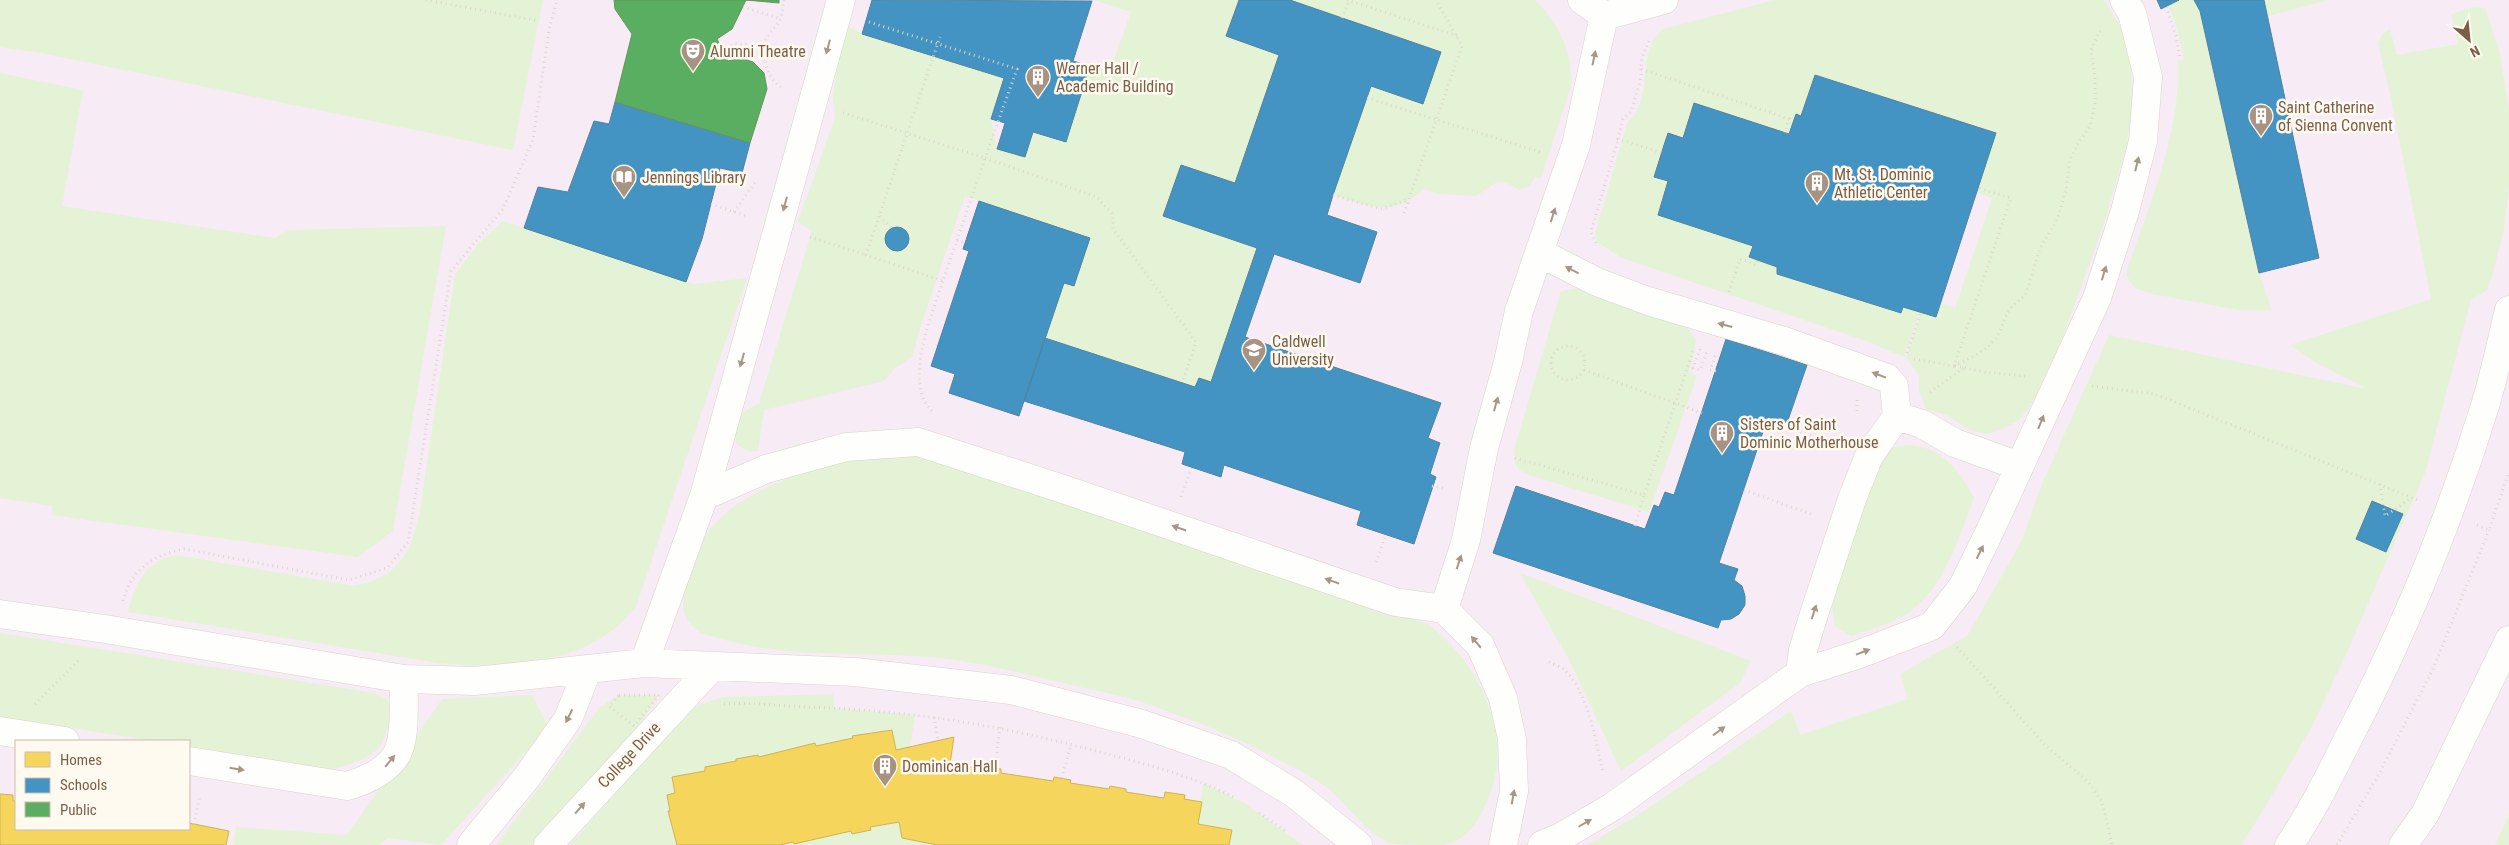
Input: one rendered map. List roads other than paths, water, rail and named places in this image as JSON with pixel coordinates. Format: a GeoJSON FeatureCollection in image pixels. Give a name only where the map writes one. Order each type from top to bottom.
{"type":"FeatureCollection","features":[{"type":"Feature","properties":{"kind":"lane"},"geometry":{"type":"LineString","coordinates":[[644,663],[704,496],[841,0]]}},
{"type":"Feature","properties":{"kind":"lane"},"geometry":{"type":"LineString","coordinates":[[1582,0],[1604,16]]}},
{"type":"Feature","properties":{"kind":"lane"},"geometry":{"type":"LineString","coordinates":[[1604,16],[1664,0]]}},
{"type":"Feature","properties":{"kind":"lane"},"geometry":{"type":"LineString","coordinates":[[1542,845],[1612,807],[1800,672],[1857,655],[1932,626],[1963,586],[2019,466],[2035,437],[2097,298],[2125,211],[2143,141],[2148,77],[2132,13],[2124,0]]}},
{"type":"Feature","properties":{"kind":"lane"},"geometry":{"type":"LineString","coordinates":[[1444,608],[1466,540],[1484,448],[1508,362],[1519,311],[1576,145],[1604,16]]}},
{"type":"Feature","properties":{"kind":"lane"},"geometry":{"type":"LineString","coordinates":[[1540,253],[1597,282],[1648,302],[1784,341],[1887,378],[1894,386],[1897,416],[1869,456],[1852,499],[1802,650],[1800,672]]}},
{"type":"Feature","properties":{"kind":"lane"},"geometry":{"type":"LineString","coordinates":[[2289,845],[2313,807],[2371,696],[2410,614],[2449,512],[2484,408],[2509,310]]}},
{"type":"Feature","properties":{"kind":"lane"},"geometry":{"type":"LineString","coordinates":[[1897,416],[1922,424],[1955,443],[2019,466]]}},
{"type":"Feature","properties":{"kind":"lane"},"geometry":{"type":"LineString","coordinates":[[704,496],[766,469],[846,447],[918,442],[1069,491],[1395,602],[1444,608],[1480,645],[1503,698],[1512,739],[1514,791],[1503,845]]}},
{"type":"Feature","properties":{"kind":"lane"},"geometry":{"type":"LineString","coordinates":[[0,614],[105,629],[404,679],[475,681],[644,663],[855,672],[1011,690],[1142,724],[1231,755],[1295,794],[1358,845]]}},
{"type":"Feature","properties":{"kind":"lane"},"geometry":{"type":"LineString","coordinates":[[2403,845],[2425,814],[2509,640]]}},
{"type":"Feature","properties":{"kind":"lane","name":"College Drive"},"geometry":{"type":"LineString","coordinates":[[548,845],[712,666]]}},
{"type":"Feature","properties":{"kind":"lane"},"geometry":{"type":"LineString","coordinates":[[471,845],[527,777],[568,719],[587,670]]}},
{"type":"Feature","properties":{"kind":"lane"},"geometry":{"type":"LineString","coordinates":[[190,761],[347,786],[368,780],[384,768],[399,750],[404,679]]}},
{"type":"Feature","properties":{"kind":"lane"},"geometry":{"type":"LineString","coordinates":[[0,731],[58,740]]}},
{"type":"Feature","properties":{"kind":"place","name":"Alumni Theatre"},"geometry":{"type":"Point","coordinates":[693,72]}},
{"type":"Feature","properties":{"kind":"place","name":"Werner Hall / Academic Building"},"geometry":{"type":"Point","coordinates":[1038,98]}},
{"type":"Feature","properties":{"kind":"place","name":"Saint Catherine of Sienna Convent"},"geometry":{"type":"Point","coordinates":[2261,137]}},
{"type":"Feature","properties":{"kind":"place","name":"Jennings Library"},"geometry":{"type":"Point","coordinates":[624,198]}},
{"type":"Feature","properties":{"kind":"place","name":"Mt. St. Dominic Athletic Center"},"geometry":{"type":"Point","coordinates":[1817,204]}},
{"type":"Feature","properties":{"kind":"place","name":"Caldwell University"},"geometry":{"type":"Point","coordinates":[1254,371]}},
{"type":"Feature","properties":{"kind":"place","name":"Sisters of Saint Dominic Motherhouse"},"geometry":{"type":"Point","coordinates":[1722,454]}},
{"type":"Feature","properties":{"kind":"place","name":"Dominican Hall"},"geometry":{"type":"Point","coordinates":[885,787]}}]}
